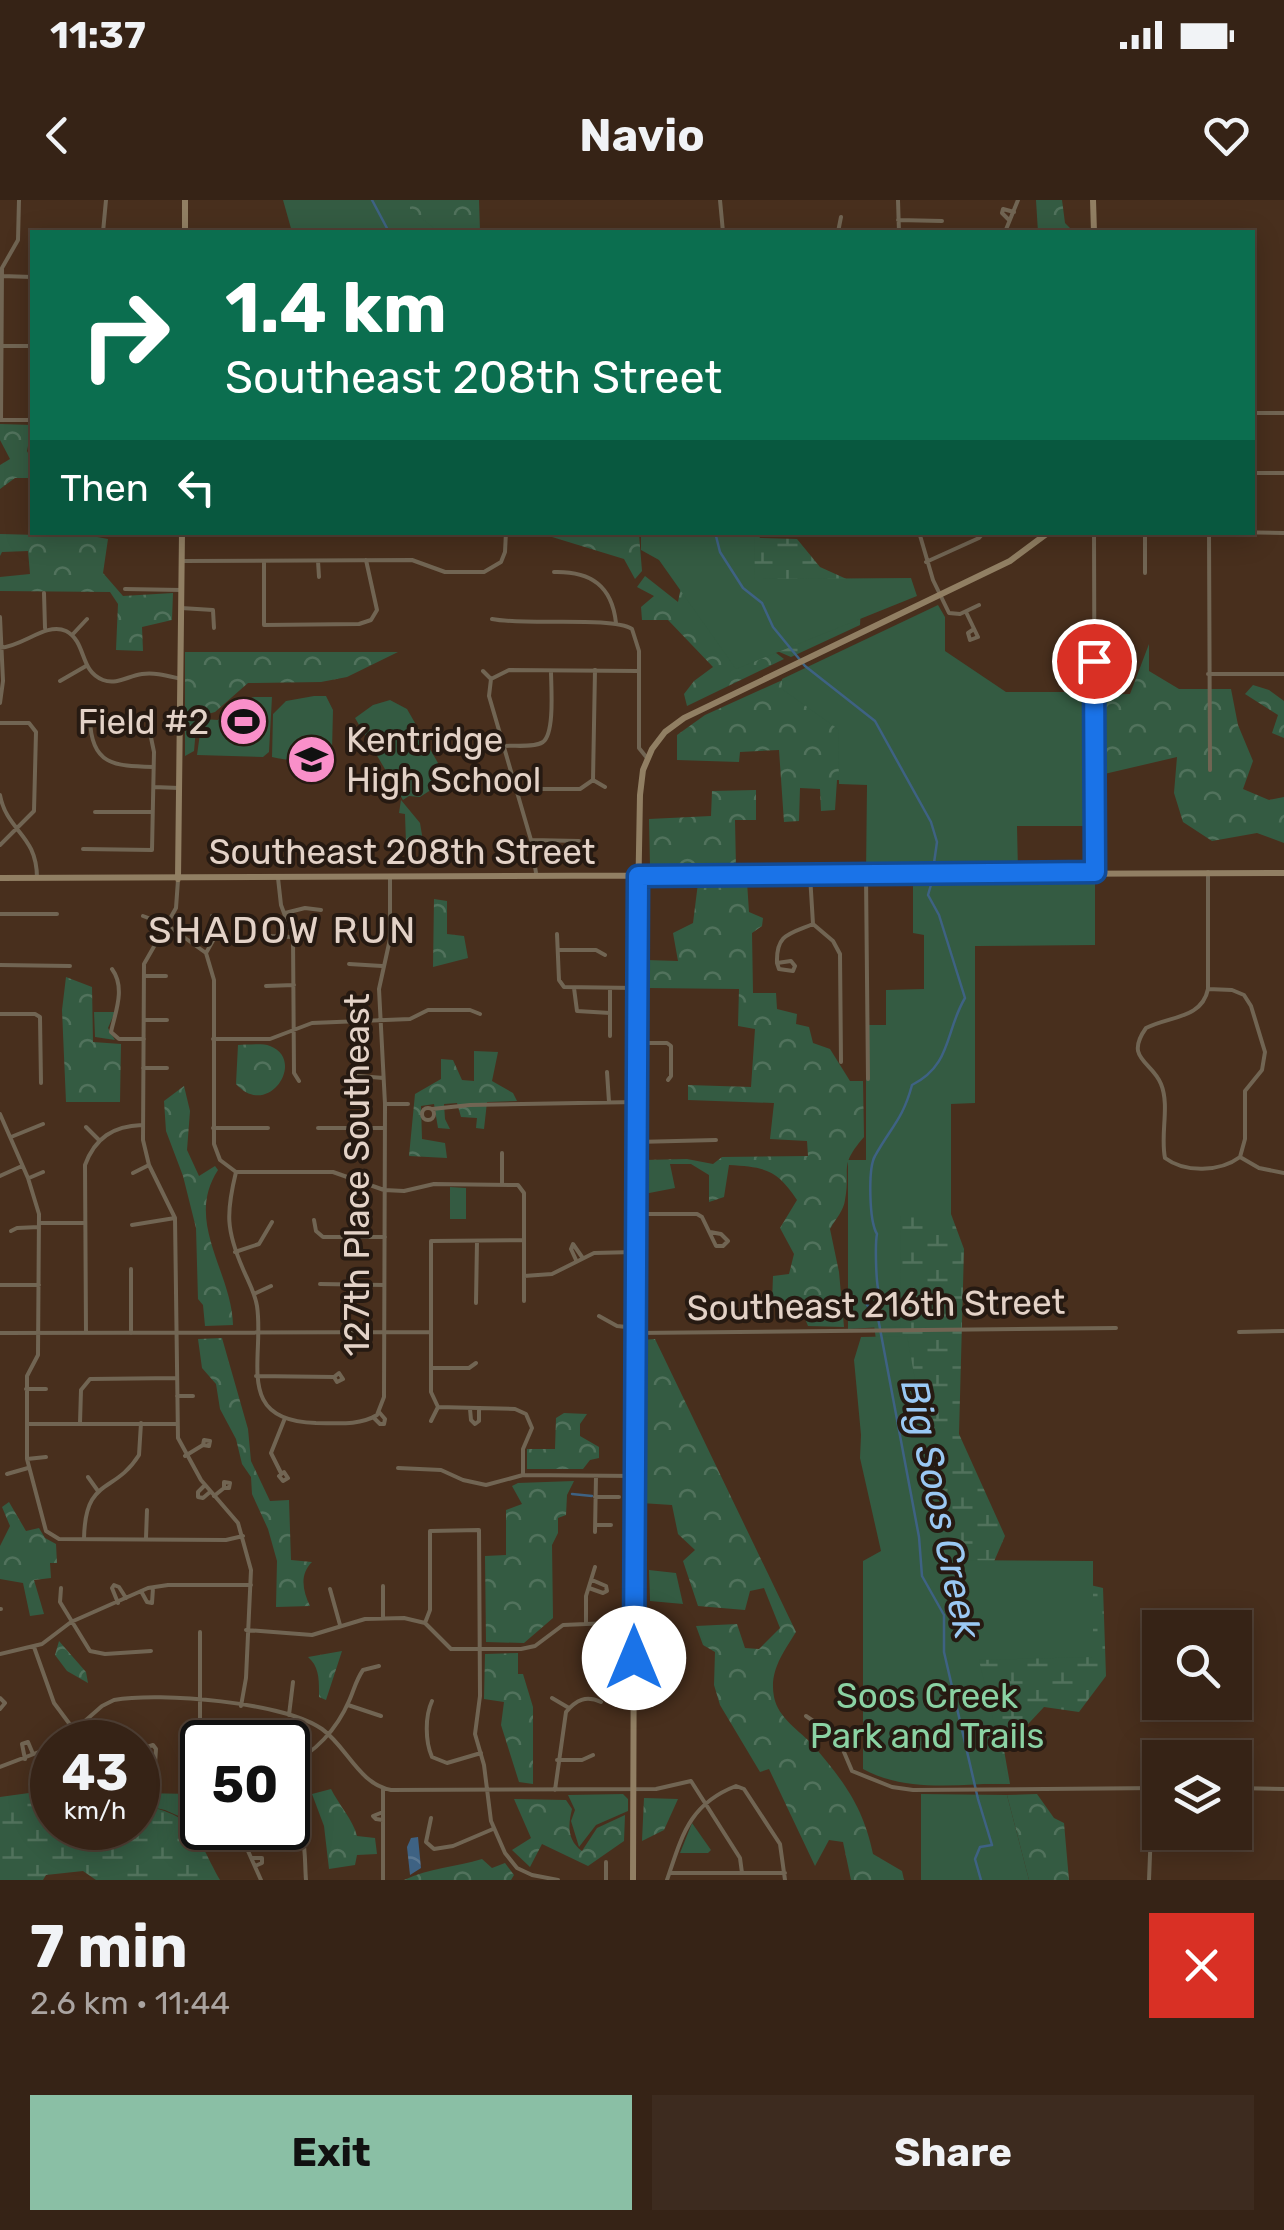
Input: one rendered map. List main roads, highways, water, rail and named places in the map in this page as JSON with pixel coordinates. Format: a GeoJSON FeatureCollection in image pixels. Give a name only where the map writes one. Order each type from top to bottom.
{"type":"FeatureCollection","features":[{"type":"Feature","properties":{"kind":"main road"},"geometry":{"type":"LineString","coordinates":[[185,200],[185,230]]}},
{"type":"Feature","properties":{"kind":"main road"},"geometry":{"type":"LineString","coordinates":[[1093,200],[1094,230]]}},
{"type":"Feature","properties":{"kind":"main road"},"geometry":{"type":"LineString","coordinates":[[178,878],[182,535]]}},
{"type":"Feature","properties":{"kind":"main road"},"geometry":{"type":"LineString","coordinates":[[633,1880],[636,988],[641,780],[648,758],[665,732],[684,718],[1010,561],[1045,535]]}},
{"type":"Feature","properties":{"kind":"main road","name":"Southeast 208th Street"},"geometry":{"type":"LineString","coordinates":[[0,878],[1284,873]]}},
{"type":"Feature","properties":{"kind":"water"},"geometry":{"type":"Polygon","coordinates":[[[418,1837],[421,1868],[410,1875],[407,1847],[411,1838],[418,1837]]]}},
{"type":"Feature","properties":{"kind":"waterway","name":"Big Soos Creek"},"geometry":{"type":"LineString","coordinates":[[372,200],[388,230]]}},
{"type":"Feature","properties":{"kind":"waterway","name":"Big Soos Creek"},"geometry":{"type":"LineString","coordinates":[[716,535],[720,552],[743,588],[762,603],[773,627],[805,666],[875,721],[931,822],[937,842],[933,870]]}},
{"type":"Feature","properties":{"kind":"waterway","name":"Big Soos Creek"},"geometry":{"type":"LineString","coordinates":[[933,878],[928,895],[939,915],[965,998],[941,1057],[925,1077],[912,1085],[901,1115],[873,1162],[870,1195],[877,1234],[878,1288],[867,1305],[878,1318],[919,1537],[922,1576],[944,1615],[944,1652],[992,1845],[980,1847],[975,1859],[981,1880]]}},
{"type":"Feature","properties":{"kind":"waterway"},"geometry":{"type":"LineString","coordinates":[[572,1494],[592,1496]]}},
{"type":"Feature","properties":{"kind":"place","name":"Field #2"},"geometry":{"type":"Point","coordinates":[244,722]}},
{"type":"Feature","properties":{"kind":"place","name":"Kentridge High School"},"geometry":{"type":"Point","coordinates":[311,760]}},
{"type":"Feature","properties":{"kind":"district","name":"SHADOW RUN"},"geometry":{"type":"Point","coordinates":[283,930]}},
{"type":"Feature","properties":{"kind":"park label","name":"Soos Creek Park and Trails"},"geometry":{"type":"Point","coordinates":[927,1716]}}]}
